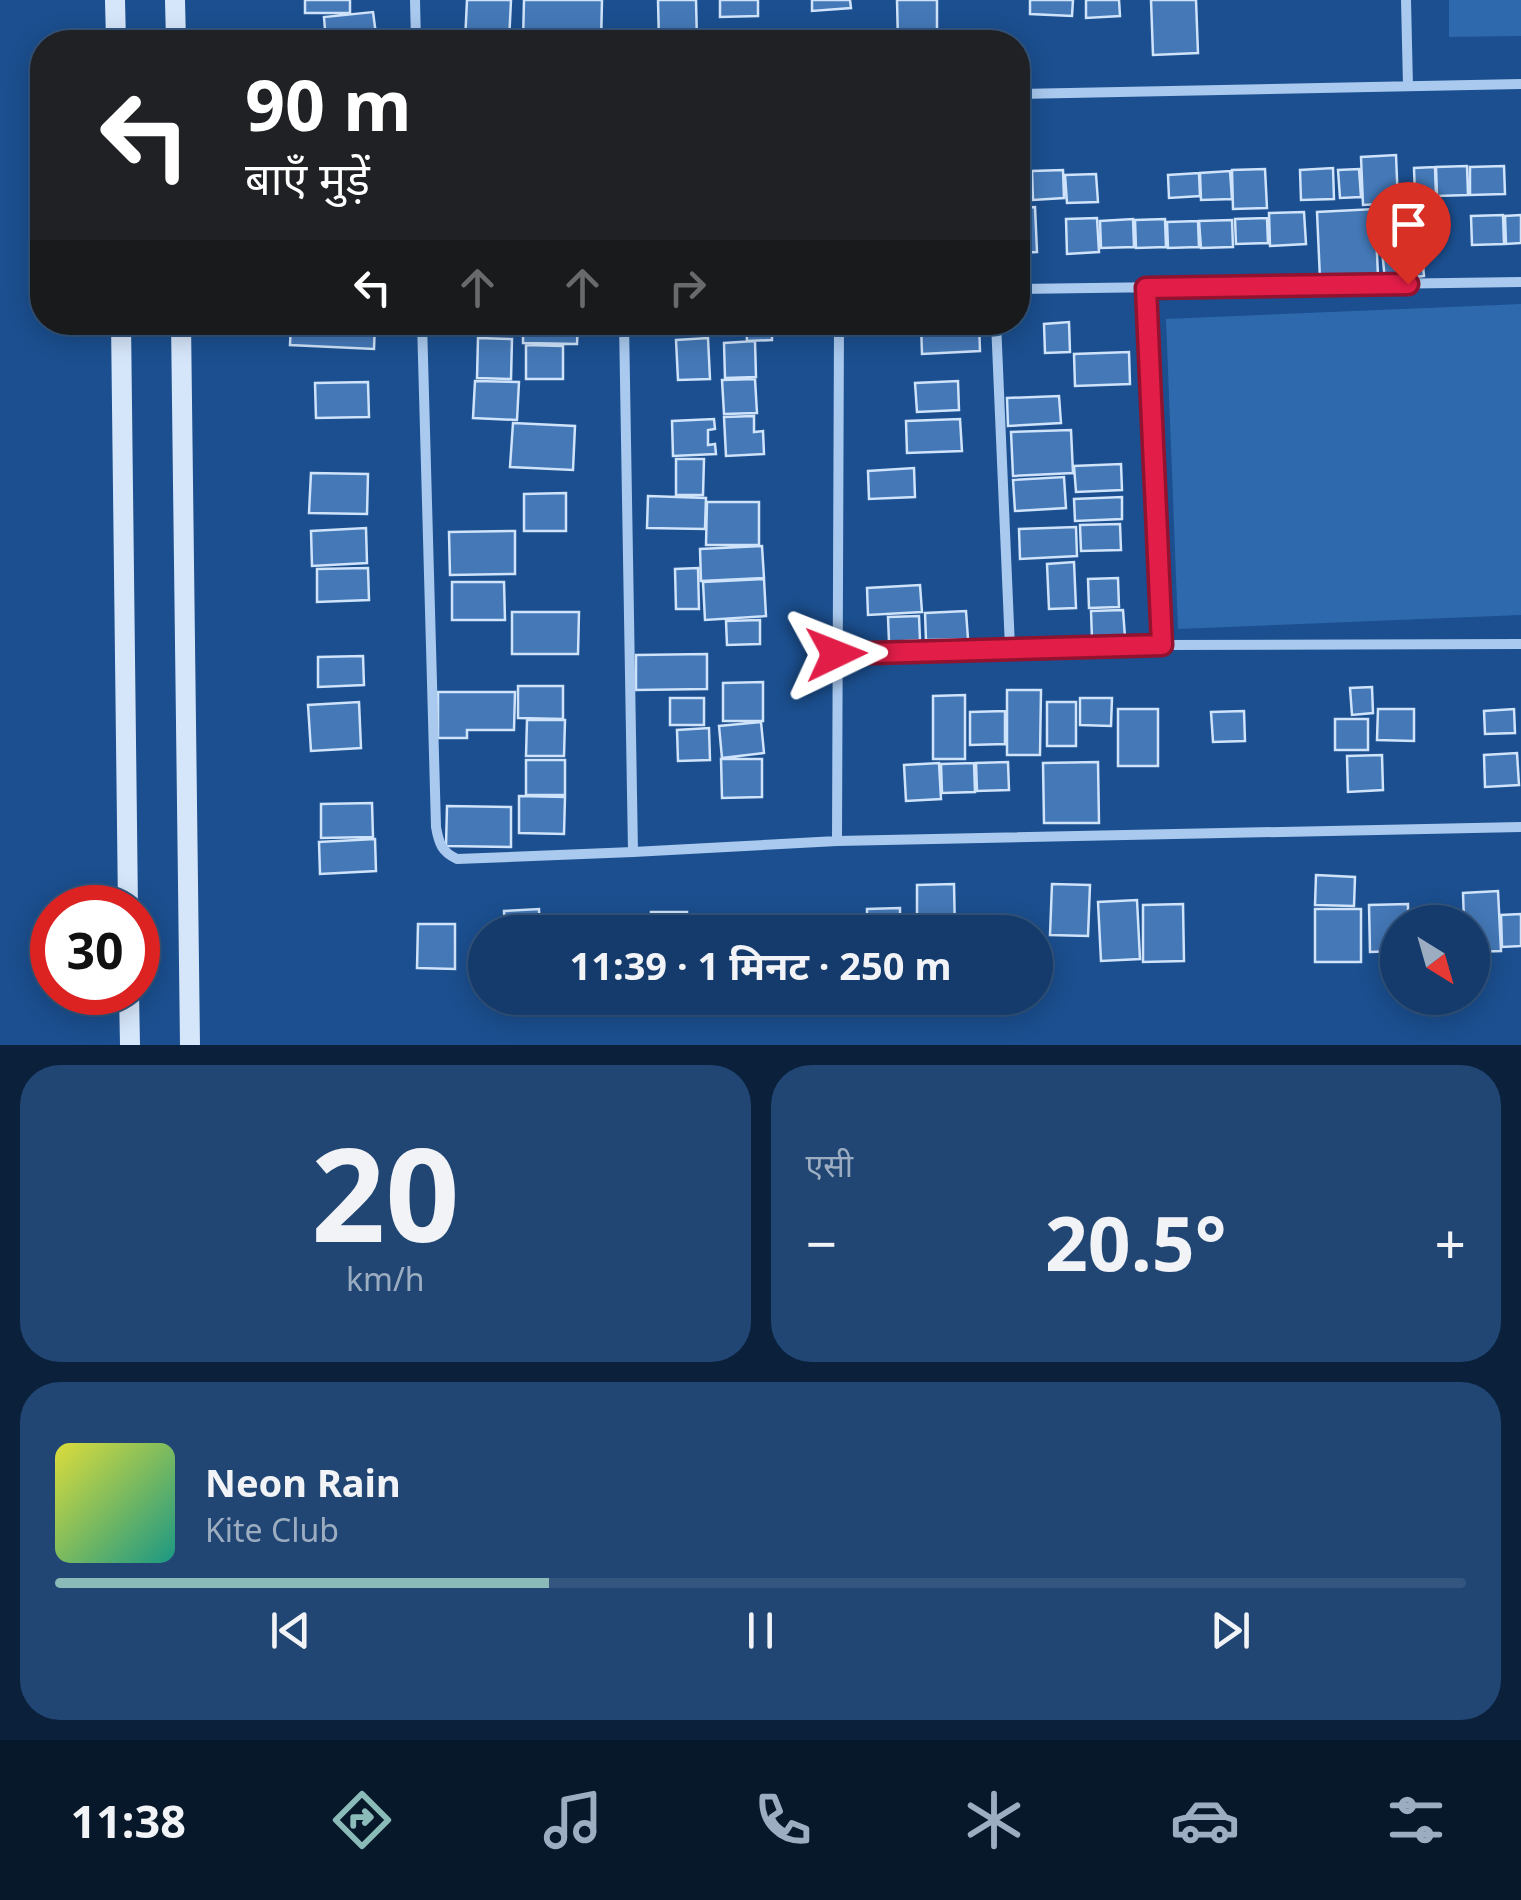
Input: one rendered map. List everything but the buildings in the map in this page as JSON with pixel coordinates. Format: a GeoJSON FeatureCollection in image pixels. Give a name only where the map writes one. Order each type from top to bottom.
{"type":"FeatureCollection","features":[{"type":"Feature","properties":{"kind":"street"},"geometry":{"type":"LineString","coordinates":[[115,0],[116,30]]}},
{"type":"Feature","properties":{"kind":"street"},"geometry":{"type":"LineString","coordinates":[[175,0],[176,30]]}},
{"type":"Feature","properties":{"kind":"street"},"geometry":{"type":"LineString","coordinates":[[415,0],[416,30]]}},
{"type":"Feature","properties":{"kind":"street"},"geometry":{"type":"LineString","coordinates":[[1406,0],[1408,86]]}},
{"type":"Feature","properties":{"kind":"street"},"geometry":{"type":"LineString","coordinates":[[1030,94],[1521,84]]}},
{"type":"Feature","properties":{"kind":"street"},"geometry":{"type":"LineString","coordinates":[[1030,290],[1521,282]]}},
{"type":"Feature","properties":{"kind":"street"},"geometry":{"type":"LineString","coordinates":[[1146,288],[1162,645]]}},
{"type":"Feature","properties":{"kind":"street"},"geometry":{"type":"LineString","coordinates":[[121,335],[128,885]]}},
{"type":"Feature","properties":{"kind":"street"},"geometry":{"type":"LineString","coordinates":[[181,335],[190,1045]]}},
{"type":"Feature","properties":{"kind":"street"},"geometry":{"type":"LineString","coordinates":[[422,335],[436,828],[439,844],[458,859],[837,840],[1521,827]]}},
{"type":"Feature","properties":{"kind":"street"},"geometry":{"type":"LineString","coordinates":[[624,335],[633,852]]}},
{"type":"Feature","properties":{"kind":"street"},"geometry":{"type":"LineString","coordinates":[[837,840],[840,335]]}},
{"type":"Feature","properties":{"kind":"street"},"geometry":{"type":"LineString","coordinates":[[997,335],[1010,648]]}},
{"type":"Feature","properties":{"kind":"street"},"geometry":{"type":"LineString","coordinates":[[836,654],[1162,645],[1521,644]]}},
{"type":"Feature","properties":{"kind":"street"},"geometry":{"type":"LineString","coordinates":[[129,1015],[130,1045]]}},
{"type":"Feature","properties":{"kind":"shaded area"},"geometry":{"type":"Polygon","coordinates":[[[1449,0],[1521,0],[1521,36],[1449,37],[1449,0]]]}},
{"type":"Feature","properties":{"kind":"shaded area"},"geometry":{"type":"Polygon","coordinates":[[[1521,304],[1521,615],[1178,629],[1166,319],[1521,304]]]}},
{"type":"Feature","properties":{"kind":"route"},"geometry":{"type":"LineString","coordinates":[[836,654],[1162,645],[1146,288],[1408,284]]}}]}
